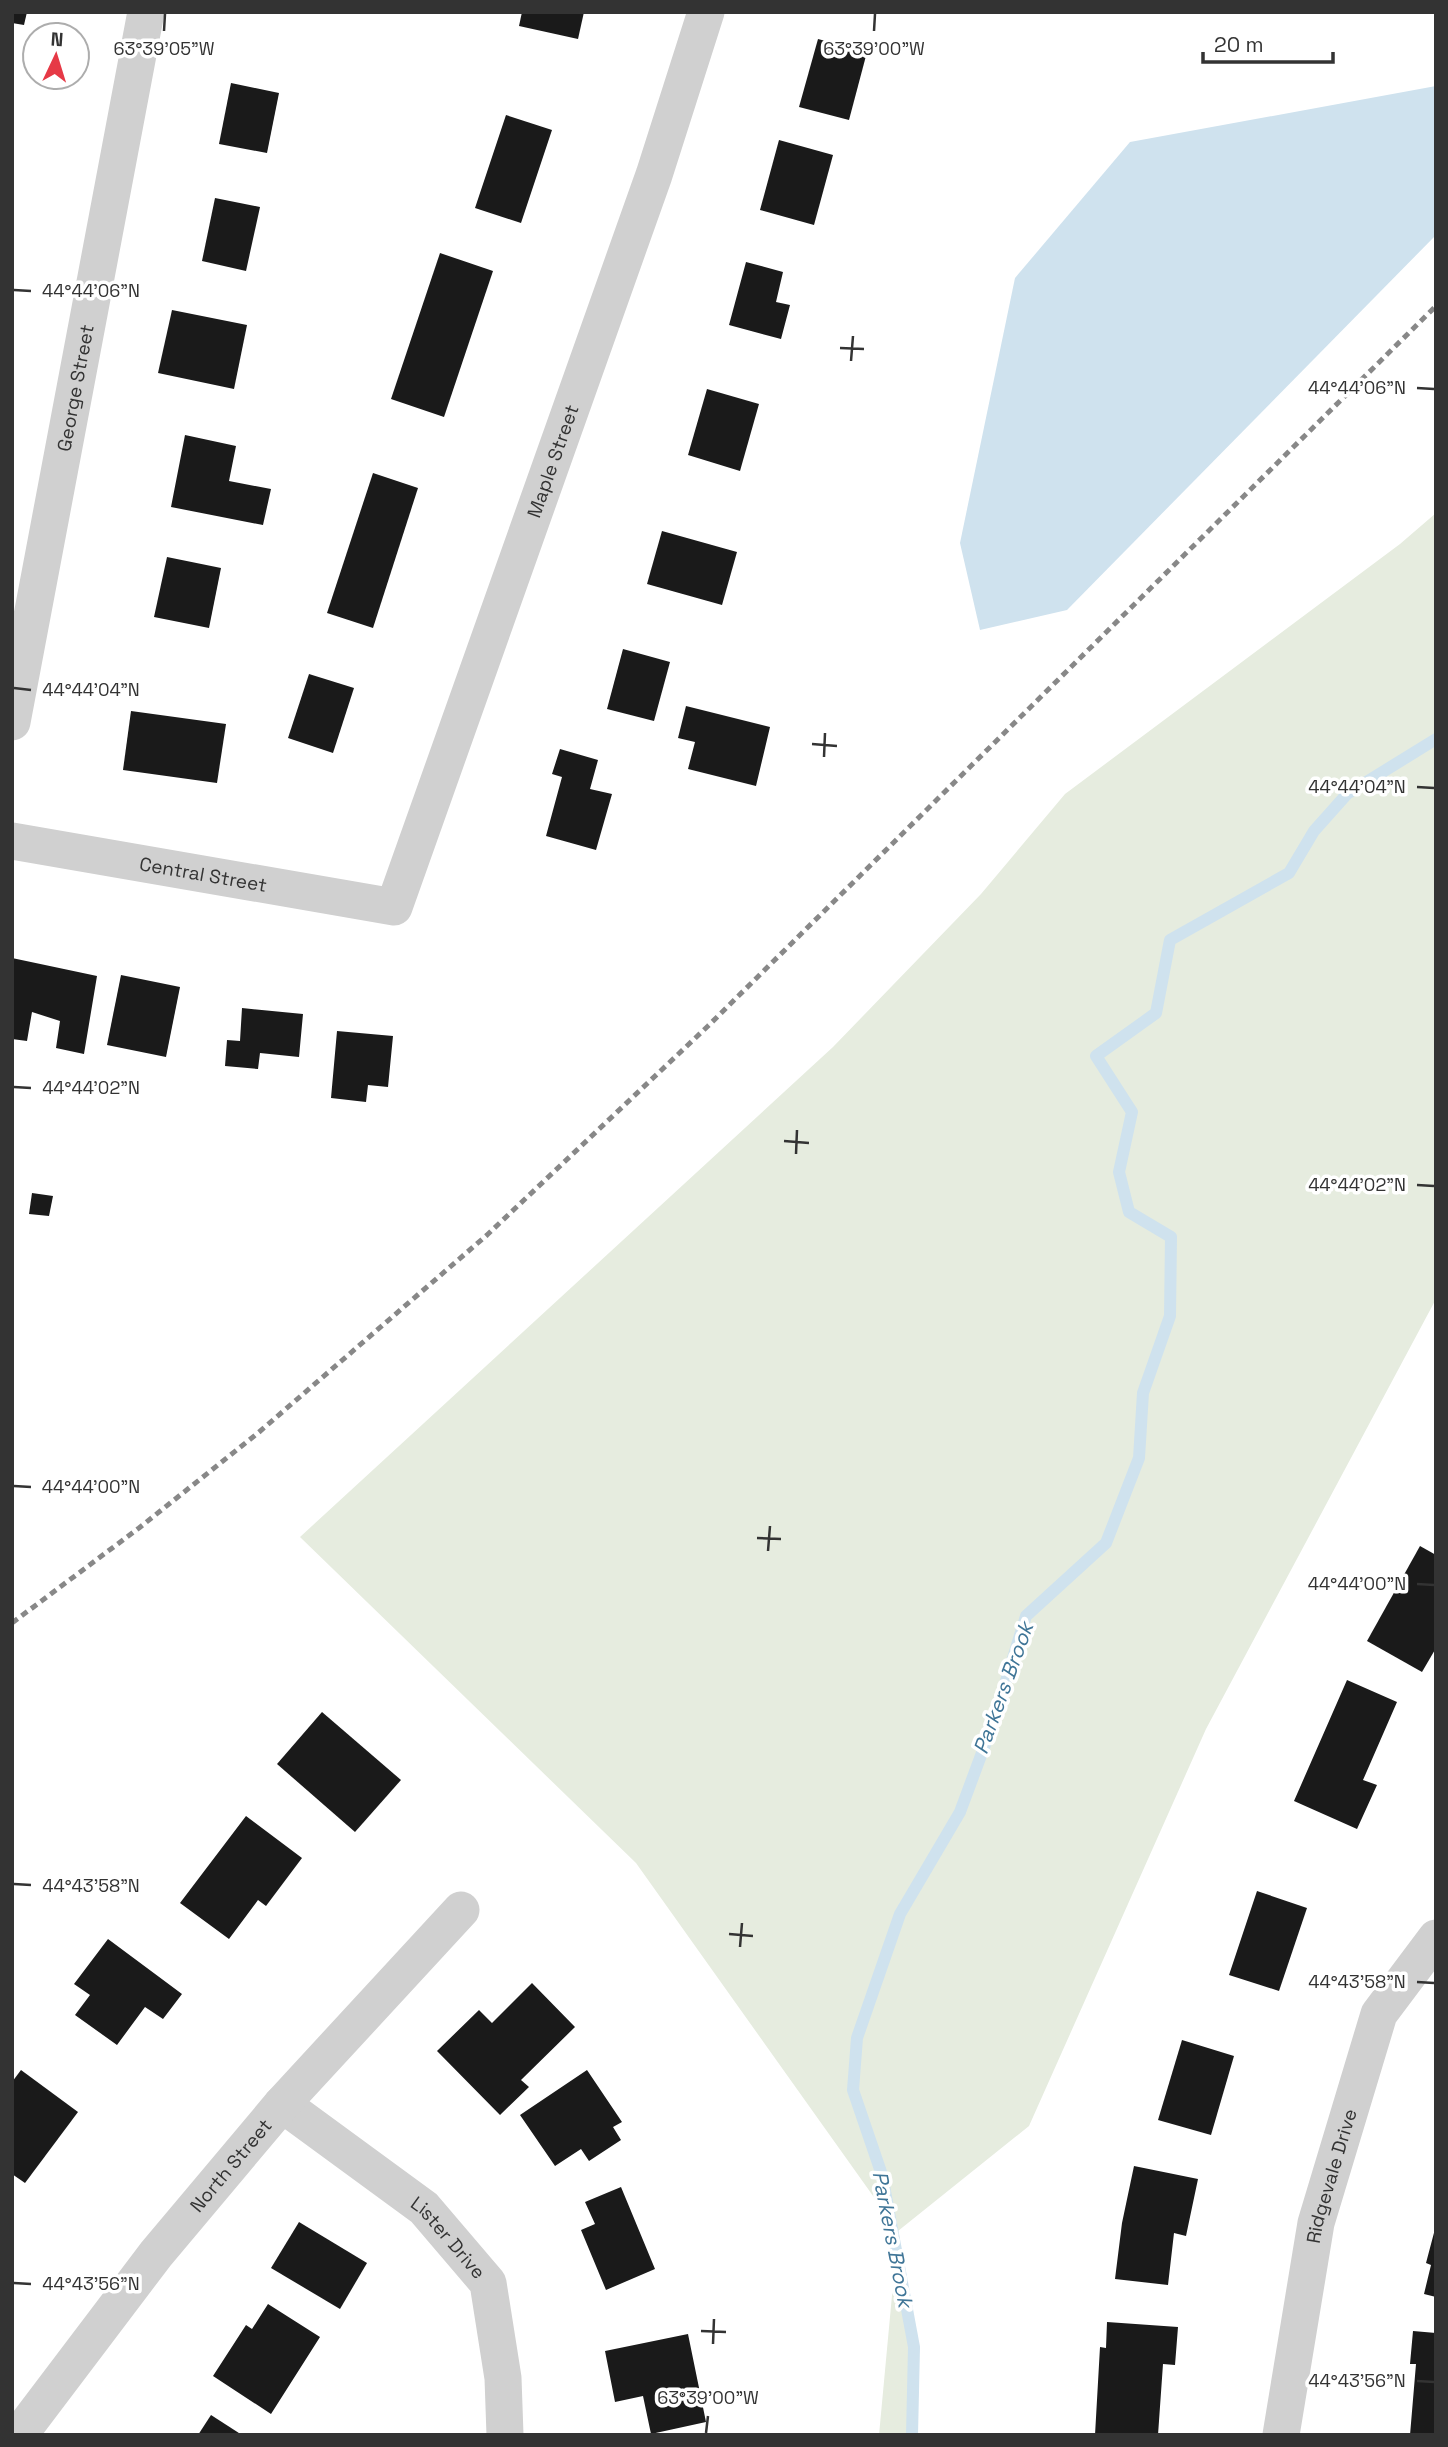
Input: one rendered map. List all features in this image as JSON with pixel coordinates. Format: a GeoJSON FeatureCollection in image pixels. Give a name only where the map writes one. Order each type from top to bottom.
{"type":"FeatureCollection","features":[{"type":"Feature","properties":{"kind":"street","name":"George Street"},"geometry":{"type":"LineString","coordinates":[[12,722],[146,12]]}},
{"type":"Feature","properties":{"kind":"street","name":"Maple Street"},"geometry":{"type":"LineString","coordinates":[[394,907],[654,175],[706,12]]}},
{"type":"Feature","properties":{"kind":"street","name":"Central Street"},"geometry":{"type":"LineString","coordinates":[[12,841],[394,907]]}},
{"type":"Feature","properties":{"kind":"street","name":"North Street"},"geometry":{"type":"LineString","coordinates":[[19,2435],[156,2254],[282,2104],[461,1910]]}},
{"type":"Feature","properties":{"kind":"street","name":"Ridgevale Drive"},"geometry":{"type":"LineString","coordinates":[[1281,2435],[1316,2222],[1379,2014],[1436,1938]]}},
{"type":"Feature","properties":{"kind":"street","name":"Lister Drive"},"geometry":{"type":"LineString","coordinates":[[282,2104],[425,2208],[488,2283],[503,2378],[505,2435]]}},
{"type":"Feature","properties":{"kind":"shaded area"},"geometry":{"type":"Polygon","coordinates":[[[1436,513],[1436,1299],[1206,1729],[1029,2126],[898,2231],[636,1863],[300,1537],[833,1047],[981,894],[1065,794],[1400,544],[1436,513]]]}},
{"type":"Feature","properties":{"kind":"shaded area"},"geometry":{"type":"Polygon","coordinates":[[[898,2231],[914,2347],[912,2435],[879,2435],[898,2231]]]}},
{"type":"Feature","properties":{"kind":"water"},"geometry":{"type":"Polygon","coordinates":[[[1436,86],[1436,235],[1067,610],[980,630],[960,543],[1015,278],[1130,142],[1436,86]]]}},
{"type":"Feature","properties":{"kind":"building"},"geometry":{"type":"Polygon","coordinates":[[[12,12],[27,12],[21,24],[12,23],[12,12]]]}},
{"type":"Feature","properties":{"kind":"building"},"geometry":{"type":"Polygon","coordinates":[[[522,12],[584,12],[578,39],[519,26],[522,12]]]}},
{"type":"Feature","properties":{"kind":"building"},"geometry":{"type":"Polygon","coordinates":[[[818,39],[867,52],[849,120],[799,107],[818,39]]]}},
{"type":"Feature","properties":{"kind":"building"},"geometry":{"type":"Polygon","coordinates":[[[231,83],[279,93],[267,153],[219,144],[231,83]]]}},
{"type":"Feature","properties":{"kind":"building"},"geometry":{"type":"Polygon","coordinates":[[[506,115],[552,130],[521,223],[475,208],[506,115]]]}},
{"type":"Feature","properties":{"kind":"building"},"geometry":{"type":"Polygon","coordinates":[[[779,140],[833,155],[814,225],[760,210],[779,140]]]}},
{"type":"Feature","properties":{"kind":"building"},"geometry":{"type":"Polygon","coordinates":[[[215,198],[260,207],[246,271],[202,261],[215,198]]]}},
{"type":"Feature","properties":{"kind":"building"},"geometry":{"type":"Polygon","coordinates":[[[440,253],[493,271],[444,417],[391,399],[440,253]]]}},
{"type":"Feature","properties":{"kind":"building"},"geometry":{"type":"Polygon","coordinates":[[[746,262],[783,272],[776,302],[790,305],[781,339],[729,325],[746,262]]]}},
{"type":"Feature","properties":{"kind":"building"},"geometry":{"type":"Polygon","coordinates":[[[172,310],[247,325],[234,389],[158,373],[172,310]]]}},
{"type":"Feature","properties":{"kind":"building"},"geometry":{"type":"Polygon","coordinates":[[[707,389],[759,404],[740,471],[688,455],[707,389]]]}},
{"type":"Feature","properties":{"kind":"building"},"geometry":{"type":"Polygon","coordinates":[[[185,435],[236,446],[229,481],[271,489],[263,525],[171,507],[185,435]]]}},
{"type":"Feature","properties":{"kind":"building"},"geometry":{"type":"Polygon","coordinates":[[[373,473],[418,488],[373,628],[327,613],[373,473]]]}},
{"type":"Feature","properties":{"kind":"building"},"geometry":{"type":"Polygon","coordinates":[[[662,531],[737,552],[722,605],[647,584],[662,531]]]}},
{"type":"Feature","properties":{"kind":"building"},"geometry":{"type":"Polygon","coordinates":[[[167,557],[221,568],[209,628],[154,617],[167,557]]]}},
{"type":"Feature","properties":{"kind":"building"},"geometry":{"type":"Polygon","coordinates":[[[623,649],[670,662],[654,721],[607,709],[623,649]]]}},
{"type":"Feature","properties":{"kind":"building"},"geometry":{"type":"Polygon","coordinates":[[[309,674],[354,688],[333,753],[288,738],[309,674]]]}},
{"type":"Feature","properties":{"kind":"building"},"geometry":{"type":"Polygon","coordinates":[[[686,706],[770,727],[756,786],[688,769],[695,742],[678,738],[686,706]]]}},
{"type":"Feature","properties":{"kind":"building"},"geometry":{"type":"Polygon","coordinates":[[[131,711],[226,724],[217,783],[123,770],[131,711]]]}},
{"type":"Feature","properties":{"kind":"building"},"geometry":{"type":"Polygon","coordinates":[[[560,749],[598,760],[590,789],[612,794],[596,850],[546,836],[562,777],[552,774],[560,749]]]}},
{"type":"Feature","properties":{"kind":"building"},"geometry":{"type":"Polygon","coordinates":[[[12,958],[97,976],[84,1054],[56,1048],[60,1021],[32,1012],[27,1041],[12,1039],[12,958]]]}},
{"type":"Feature","properties":{"kind":"building"},"geometry":{"type":"Polygon","coordinates":[[[121,975],[180,987],[166,1057],[107,1045],[121,975]]]}},
{"type":"Feature","properties":{"kind":"building"},"geometry":{"type":"Polygon","coordinates":[[[242,1008],[303,1014],[299,1057],[260,1053],[258,1069],[225,1066],[227,1040],[240,1041],[242,1008]]]}},
{"type":"Feature","properties":{"kind":"building"},"geometry":{"type":"Polygon","coordinates":[[[337,1031],[393,1036],[388,1087],[368,1085],[366,1102],[331,1098],[337,1031]]]}},
{"type":"Feature","properties":{"kind":"building"},"geometry":{"type":"Polygon","coordinates":[[[32,1193],[53,1196],[49,1216],[29,1214],[32,1193]]]}},
{"type":"Feature","properties":{"kind":"building"},"geometry":{"type":"Polygon","coordinates":[[[1420,1546],[1436,1555],[1436,1648],[1422,1672],[1367,1641],[1420,1546]]]}},
{"type":"Feature","properties":{"kind":"building"},"geometry":{"type":"Polygon","coordinates":[[[1347,1680],[1397,1702],[1363,1780],[1377,1785],[1357,1829],[1294,1801],[1347,1680]]]}},
{"type":"Feature","properties":{"kind":"building"},"geometry":{"type":"Polygon","coordinates":[[[322,1712],[401,1780],[355,1832],[277,1764],[322,1712]]]}},
{"type":"Feature","properties":{"kind":"building"},"geometry":{"type":"Polygon","coordinates":[[[246,1816],[302,1858],[266,1906],[258,1900],[229,1939],[180,1903],[246,1816]]]}},
{"type":"Feature","properties":{"kind":"building"},"geometry":{"type":"Polygon","coordinates":[[[1257,1891],[1307,1908],[1279,1991],[1229,1975],[1257,1891]]]}},
{"type":"Feature","properties":{"kind":"building"},"geometry":{"type":"Polygon","coordinates":[[[108,1939],[182,1994],[163,2019],[145,2007],[117,2045],[75,2015],[90,1995],[74,1984],[108,1939]]]}},
{"type":"Feature","properties":{"kind":"building"},"geometry":{"type":"Polygon","coordinates":[[[532,1983],[575,2027],[521,2080],[529,2087],[500,2115],[437,2051],[479,2010],[492,2023],[532,1983]]]}},
{"type":"Feature","properties":{"kind":"building"},"geometry":{"type":"Polygon","coordinates":[[[1182,2040],[1234,2056],[1211,2135],[1158,2120],[1182,2040]]]}},
{"type":"Feature","properties":{"kind":"building"},"geometry":{"type":"Polygon","coordinates":[[[21,2070],[78,2112],[25,2183],[12,2174],[12,2082],[21,2070]]]}},
{"type":"Feature","properties":{"kind":"building"},"geometry":{"type":"Polygon","coordinates":[[[587,2070],[622,2122],[613,2127],[621,2140],[589,2161],[581,2149],[555,2166],[520,2115],[587,2070]]]}},
{"type":"Feature","properties":{"kind":"building"},"geometry":{"type":"Polygon","coordinates":[[[1134,2166],[1198,2179],[1186,2236],[1174,2233],[1168,2285],[1115,2279],[1122,2223],[1134,2166]]]}},
{"type":"Feature","properties":{"kind":"building"},"geometry":{"type":"Polygon","coordinates":[[[621,2187],[655,2269],[606,2290],[581,2230],[595,2224],[585,2202],[621,2187]]]}},
{"type":"Feature","properties":{"kind":"building"},"geometry":{"type":"Polygon","coordinates":[[[299,2222],[367,2263],[340,2309],[271,2268],[299,2222]]]}},
{"type":"Feature","properties":{"kind":"building"},"geometry":{"type":"Polygon","coordinates":[[[1435,2229],[1436,2297],[1424,2294],[1431,2265],[1426,2263],[1435,2229]]]}},
{"type":"Feature","properties":{"kind":"building"},"geometry":{"type":"Polygon","coordinates":[[[268,2304],[320,2337],[271,2414],[213,2376],[246,2325],[252,2329],[268,2304]]]}},
{"type":"Feature","properties":{"kind":"building"},"geometry":{"type":"Polygon","coordinates":[[[1107,2322],[1178,2327],[1175,2365],[1163,2364],[1158,2435],[1095,2435],[1100,2347],[1106,2348],[1107,2322]]]}},
{"type":"Feature","properties":{"kind":"building"},"geometry":{"type":"Polygon","coordinates":[[[1413,2331],[1436,2333],[1436,2435],[1410,2435],[1416,2364],[1410,2364],[1413,2331]]]}},
{"type":"Feature","properties":{"kind":"building"},"geometry":{"type":"Polygon","coordinates":[[[688,2334],[706,2422],[651,2434],[643,2396],[615,2402],[605,2351],[688,2334]]]}},
{"type":"Feature","properties":{"kind":"building"},"geometry":{"type":"Polygon","coordinates":[[[211,2415],[242,2435],[198,2435],[211,2415]]]}},
{"type":"Feature","properties":{"kind":"waterway","name":"Parkers Brook"},"geometry":{"type":"LineString","coordinates":[[912,2435],[914,2347],[882,2175],[853,2090],[857,2038],[900,1914],[960,1812],[993,1723],[1026,1616],[1106,1543],[1139,1458],[1143,1393],[1170,1316],[1171,1237],[1129,1212],[1119,1172],[1132,1112],[1096,1056],[1156,1013],[1170,940],[1289,873],[1314,831],[1347,794],[1436,739]]}},
{"type":"Feature","properties":{"kind":"railway"},"geometry":{"type":"LineString","coordinates":[[12,1623],[139,1528],[258,1433],[487,1235],[708,1026],[1436,306]]}}]}
